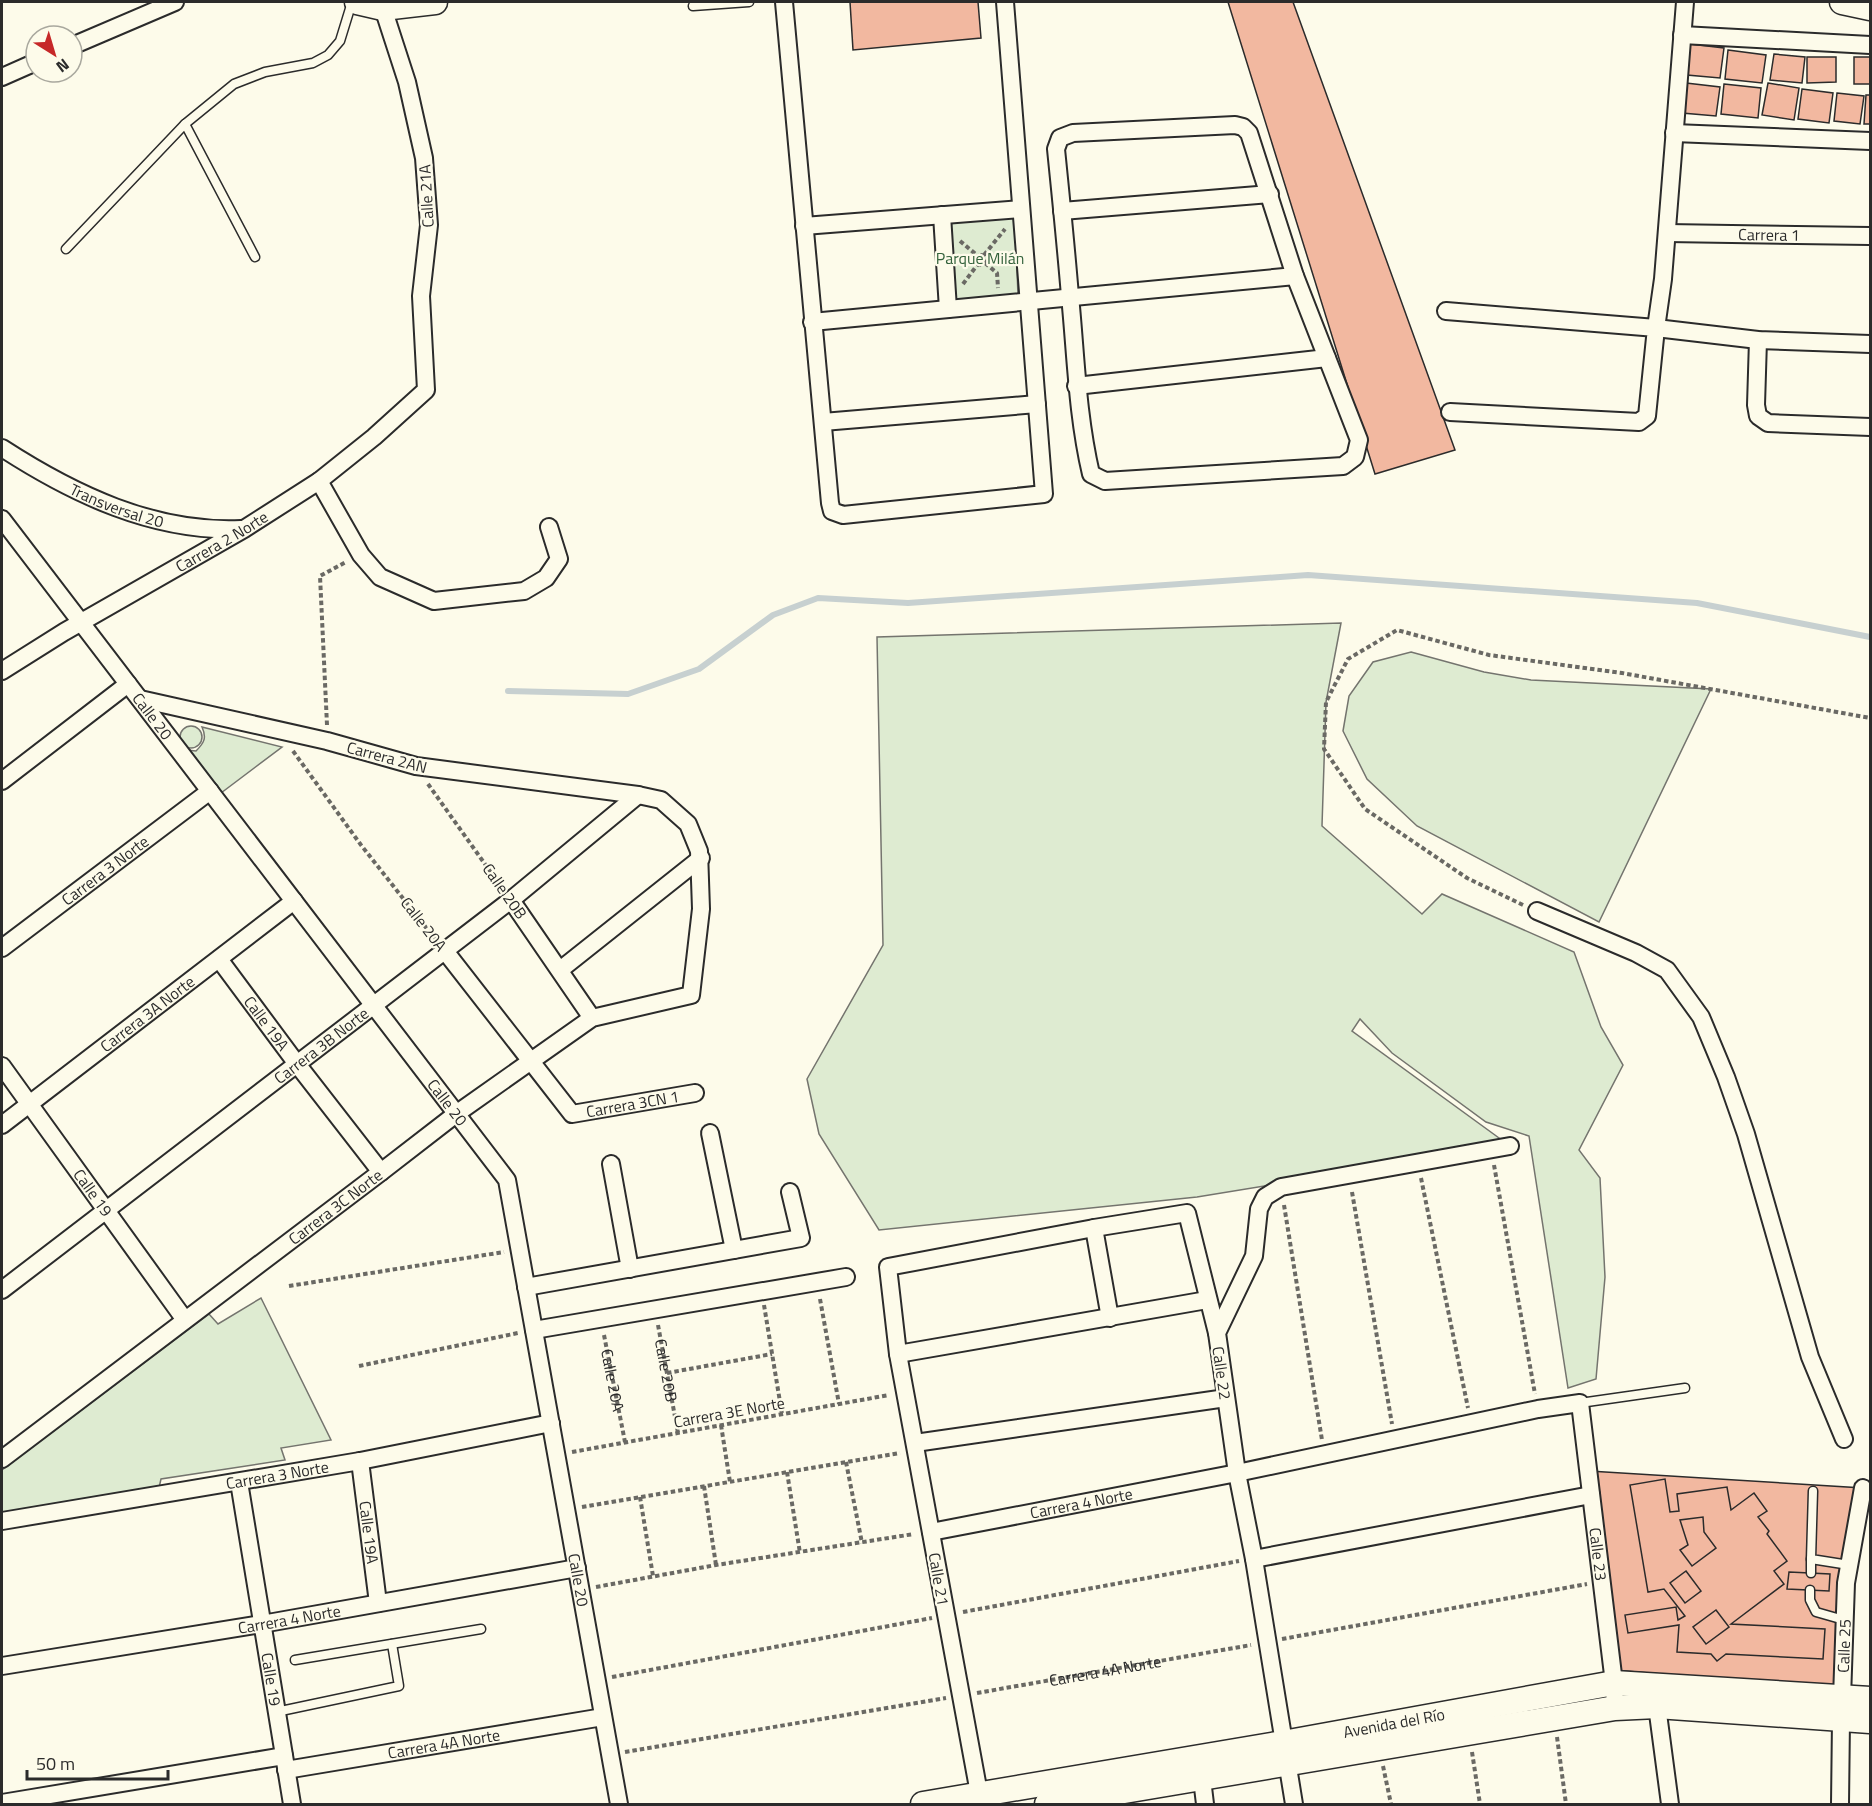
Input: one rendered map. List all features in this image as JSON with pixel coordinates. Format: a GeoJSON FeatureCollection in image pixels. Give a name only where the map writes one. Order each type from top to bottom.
{"type":"FeatureCollection","features":[{"type":"Feature","properties":{"kind":"street"},"geometry":{"type":"LineString","coordinates":[[84,41],[175,2]]}},
{"type":"Feature","properties":{"kind":"street"},"geometry":{"type":"LineString","coordinates":[[357,2],[383,8],[435,2]]}},
{"type":"Feature","properties":{"kind":"street"},"geometry":{"type":"LineString","coordinates":[[784,2],[812,322],[832,511],[843,515],[1044,494],[1005,2]]}},
{"type":"Feature","properties":{"kind":"street"},"geometry":{"type":"LineString","coordinates":[[1450,412],[1639,422],[1647,416],[1666,233],[1685,2]]}},
{"type":"Feature","properties":{"kind":"street"},"geometry":{"type":"LineString","coordinates":[[1842,2],[1870,8]]}},
{"type":"Feature","properties":{"kind":"street","name":"Calle 21A"},"geometry":{"type":"LineString","coordinates":[[383,8],[408,82],[424,158],[429,225],[421,296],[426,390]]}},
{"type":"Feature","properties":{"kind":"street"},"geometry":{"type":"LineString","coordinates":[[1682,35],[1870,45]]}},
{"type":"Feature","properties":{"kind":"street"},"geometry":{"type":"LineString","coordinates":[[2,77],[24,67]]}},
{"type":"Feature","properties":{"kind":"street"},"geometry":{"type":"LineString","coordinates":[[1235,125],[1243,127],[1249,133],[1270,194],[1295,276],[1359,440],[1355,457],[1343,466],[1105,481],[1092,474],[1085,447],[1076,386],[1056,149],[1060,138],[1073,133],[1235,125]]}},
{"type":"Feature","properties":{"kind":"street"},"geometry":{"type":"LineString","coordinates":[[1674,134],[1870,141]]}},
{"type":"Feature","properties":{"kind":"street"},"geometry":{"type":"LineString","coordinates":[[1062,211],[1270,194]]}},
{"type":"Feature","properties":{"kind":"street"},"geometry":{"type":"LineString","coordinates":[[804,226],[1021,208]]}},
{"type":"Feature","properties":{"kind":"street"},"geometry":{"type":"LineString","coordinates":[[942,215],[948,309]]}},
{"type":"Feature","properties":{"kind":"street","name":"Carrera 1"},"geometry":{"type":"LineString","coordinates":[[1666,233],[1870,236]]}},
{"type":"Feature","properties":{"kind":"street"},"geometry":{"type":"LineString","coordinates":[[812,322],[1295,276]]}},
{"type":"Feature","properties":{"kind":"street"},"geometry":{"type":"LineString","coordinates":[[1446,310],[1656,328],[1758,340],[1870,344]]}},
{"type":"Feature","properties":{"kind":"street"},"geometry":{"type":"LineString","coordinates":[[1758,340],[1756,405],[1758,416],[1768,423],[1870,427]]}},
{"type":"Feature","properties":{"kind":"street"},"geometry":{"type":"LineString","coordinates":[[1076,386],[1327,358]]}},
{"type":"Feature","properties":{"kind":"street","name":"Carrera 2 Norte"},"geometry":{"type":"LineString","coordinates":[[2,671],[244,529],[319,481],[374,437],[426,390]]}},
{"type":"Feature","properties":{"kind":"street"},"geometry":{"type":"LineString","coordinates":[[823,422],[1037,404]]}},
{"type":"Feature","properties":{"kind":"street","name":"Transversal 20"},"geometry":{"type":"LineString","coordinates":[[2,448],[38,471],[114,508],[196,528],[244,529]]}},
{"type":"Feature","properties":{"kind":"street"},"geometry":{"type":"LineString","coordinates":[[319,481],[361,555],[380,577],[434,601],[524,591],[546,578],[559,559],[549,527]]}},
{"type":"Feature","properties":{"kind":"street","name":"Calle 20"},"geometry":{"type":"LineString","coordinates":[[3,525],[140,699],[507,1180],[619,1804]]}},
{"type":"Feature","properties":{"kind":"street"},"geometry":{"type":"LineString","coordinates":[[2,781],[128,684]]}},
{"type":"Feature","properties":{"kind":"street","name":"Carrera 2AN"},"geometry":{"type":"LineString","coordinates":[[140,699],[327,741],[416,766],[661,800],[688,824],[700,858],[701,909],[691,995]]}},
{"type":"Feature","properties":{"kind":"street","name":"Carrera 3 Norte"},"geometry":{"type":"LineString","coordinates":[[2,948],[210,791]]}},
{"type":"Feature","properties":{"kind":"street","name":"Carrera 3B Norte"},"geometry":{"type":"LineString","coordinates":[[2,1290],[511,900],[638,795]]}},
{"type":"Feature","properties":{"kind":"street"},"geometry":{"type":"LineString","coordinates":[[560,970],[700,858]]}},
{"type":"Feature","properties":{"kind":"street","name":"Calle 20B"},"geometry":{"type":"LineString","coordinates":[[511,900],[592,1018]]}},
{"type":"Feature","properties":{"kind":"street","name":"Carrera 3A Norte"},"geometry":{"type":"LineString","coordinates":[[2,1125],[294,901]]}},
{"type":"Feature","properties":{"kind":"street"},"geometry":{"type":"LineString","coordinates":[[1537,912],[1636,953],[1667,970],[1701,1017],[1746,1134],[1810,1357],[1844,1439]]}},
{"type":"Feature","properties":{"kind":"street","name":"Calle 20A"},"geometry":{"type":"LineString","coordinates":[[445,951],[572,1114]]}},
{"type":"Feature","properties":{"kind":"street","name":"Calle 19A"},"geometry":{"type":"LineString","coordinates":[[219,958],[381,1173]]}},
{"type":"Feature","properties":{"kind":"street","name":"Carrera 3C Norte"},"geometry":{"type":"LineString","coordinates":[[2,1459],[456,1114],[592,1018],[691,995]]}},
{"type":"Feature","properties":{"kind":"street","name":"Calle 19"},"geometry":{"type":"LineString","coordinates":[[2,1066],[185,1320]]}},
{"type":"Feature","properties":{"kind":"street","name":"Carrera 3CN 1"},"geometry":{"type":"LineString","coordinates":[[572,1114],[695,1093]]}},
{"type":"Feature","properties":{"kind":"street"},"geometry":{"type":"LineString","coordinates":[[710,1132],[734,1250]]}},
{"type":"Feature","properties":{"kind":"street"},"geometry":{"type":"LineString","coordinates":[[1281,1187],[1510,1146]]}},
{"type":"Feature","properties":{"kind":"street"},"geometry":{"type":"LineString","coordinates":[[611,1164],[630,1269]]}},
{"type":"Feature","properties":{"kind":"street","name":"Calle 22"},"geometry":{"type":"LineString","coordinates":[[1281,1187],[1265,1197],[1259,1209],[1254,1256],[1217,1333],[1237,1473],[1254,1558],[1294,1804]]}},
{"type":"Feature","properties":{"kind":"street"},"geometry":{"type":"LineString","coordinates":[[526,1287],[801,1238],[790,1192]]}},
{"type":"Feature","properties":{"kind":"street"},"geometry":{"type":"LineString","coordinates":[[1110,1318],[1094,1228],[1187,1213],[1217,1333]]}},
{"type":"Feature","properties":{"kind":"street","name":"Calle 21"},"geometry":{"type":"LineString","coordinates":[[980,1800],[898,1354],[888,1267],[1094,1228]]}},
{"type":"Feature","properties":{"kind":"street"},"geometry":{"type":"LineString","coordinates":[[534,1330],[846,1277]]}},
{"type":"Feature","properties":{"kind":"street"},"geometry":{"type":"LineString","coordinates":[[898,1354],[1207,1300]]}},
{"type":"Feature","properties":{"kind":"street"},"geometry":{"type":"LineString","coordinates":[[915,1447],[1226,1398]]}},
{"type":"Feature","properties":{"kind":"street","name":"Carrera 4 Norte"},"geometry":{"type":"LineString","coordinates":[[931,1532],[1237,1473],[1538,1409],[1580,1403]]}},
{"type":"Feature","properties":{"kind":"street","name":"Calle 23"},"geometry":{"type":"LineString","coordinates":[[1580,1403],[1614,1683],[1615,1708]]}},
{"type":"Feature","properties":{"kind":"street","name":"Carrera 3 Norte"},"geometry":{"type":"LineString","coordinates":[[2,1521],[360,1461],[551,1424]]}},
{"type":"Feature","properties":{"kind":"street","name":"Calle 19A"},"geometry":{"type":"LineString","coordinates":[[360,1461],[378,1603]]}},
{"type":"Feature","properties":{"kind":"street","name":"Calle 19"},"geometry":{"type":"LineString","coordinates":[[239,1482],[292,1804]]}},
{"type":"Feature","properties":{"kind":"street","name":"Calle 25"},"geometry":{"type":"LineString","coordinates":[[1840,1804],[1846,1583],[1863,1488]]}},
{"type":"Feature","properties":{"kind":"street"},"geometry":{"type":"LineString","coordinates":[[1254,1558],[1591,1495]]}},
{"type":"Feature","properties":{"kind":"street","name":"Carrera 4 Norte"},"geometry":{"type":"LineString","coordinates":[[2,1666],[262,1624],[577,1568]]}},
{"type":"Feature","properties":{"kind":"street","name":"Avenida del Río"},"geometry":{"type":"LineString","coordinates":[[923,1804],[980,1800],[1285,1754],[1614,1683],[1842,1709],[1870,1722]]}},
{"type":"Feature","properties":{"kind":"street","name":"Avenida del Río"},"geometry":{"type":"LineString","coordinates":[[1047,1804],[1092,1800],[1202,1779],[1285,1754],[1379,1748],[1615,1708],[1657,1706],[1842,1709],[1870,1699]]}},
{"type":"Feature","properties":{"kind":"street"},"geometry":{"type":"LineString","coordinates":[[1657,1706],[1670,1804]]}},
{"type":"Feature","properties":{"kind":"street","name":"Carrera 4A Norte"},"geometry":{"type":"LineString","coordinates":[[2,1803],[603,1717]]}},
{"type":"Feature","properties":{"kind":"street"},"geometry":{"type":"LineString","coordinates":[[1202,1779],[1205,1804]]}},
{"type":"Feature","properties":{"kind":"lane"},"geometry":{"type":"LineString","coordinates":[[66,249],[185,124],[234,84],[265,72],[313,63],[328,55],[340,40],[352,2]]}},
{"type":"Feature","properties":{"kind":"lane"},"geometry":{"type":"LineString","coordinates":[[693,6],[749,2]]}},
{"type":"Feature","properties":{"kind":"lane"},"geometry":{"type":"LineString","coordinates":[[185,124],[255,257]]}},
{"type":"Feature","properties":{"kind":"lane"},"geometry":{"type":"LineString","coordinates":[[1580,1403],[1685,1388]]}},
{"type":"Feature","properties":{"kind":"lane"},"geometry":{"type":"LineString","coordinates":[[1811,1573],[1813,1491]]}},
{"type":"Feature","properties":{"kind":"lane"},"geometry":{"type":"LineString","coordinates":[[1811,1559],[1849,1565]]}},
{"type":"Feature","properties":{"kind":"lane"},"geometry":{"type":"LineString","coordinates":[[1810,1590],[1810,1600],[1816,1612],[1844,1620]]}},
{"type":"Feature","properties":{"kind":"lane"},"geometry":{"type":"LineString","coordinates":[[295,1660],[481,1629]]}},
{"type":"Feature","properties":{"kind":"lane"},"geometry":{"type":"LineString","coordinates":[[276,1712],[399,1686],[392,1644]]}},
{"type":"Feature","properties":{"kind":"path"},"geometry":{"type":"LineString","coordinates":[[984,255],[1009,224]]}},
{"type":"Feature","properties":{"kind":"path"},"geometry":{"type":"LineString","coordinates":[[984,255],[978,255],[976,261],[979,264],[985,263],[997,273],[999,298]]}},
{"type":"Feature","properties":{"kind":"path"},"geometry":{"type":"LineString","coordinates":[[984,255],[987,259],[985,263]]}},
{"type":"Feature","properties":{"kind":"path"},"geometry":{"type":"LineString","coordinates":[[327,741],[320,576],[361,555]]}},
{"type":"Feature","properties":{"kind":"path"},"geometry":{"type":"LineString","coordinates":[[1537,912],[1467,878],[1365,809],[1324,749],[1326,702],[1348,659],[1396,630],[1489,655],[1622,673],[1870,718]]}},
{"type":"Feature","properties":{"kind":"path","name":"Calle 20A"},"geometry":{"type":"LineString","coordinates":[[279,731],[361,845],[445,951]]}},
{"type":"Feature","properties":{"kind":"path","name":"Calle 20B"},"geometry":{"type":"LineString","coordinates":[[416,766],[511,900]]}},
{"type":"Feature","properties":{"kind":"path"},"geometry":{"type":"LineString","coordinates":[[1491,1150],[1538,1409]]}},
{"type":"Feature","properties":{"kind":"path"},"geometry":{"type":"LineString","coordinates":[[1418,1162],[1471,1424]]}},
{"type":"Feature","properties":{"kind":"path"},"geometry":{"type":"LineString","coordinates":[[1349,1174],[1395,1439]]}},
{"type":"Feature","properties":{"kind":"path"},"geometry":{"type":"LineString","coordinates":[[1281,1187],[1324,1453]]}},
{"type":"Feature","properties":{"kind":"path"},"geometry":{"type":"LineString","coordinates":[[289,1286],[520,1249]]}},
{"type":"Feature","properties":{"kind":"path"},"geometry":{"type":"LineString","coordinates":[[817,1282],[839,1404]]}},
{"type":"Feature","properties":{"kind":"path"},"geometry":{"type":"LineString","coordinates":[[762,1291],[782,1414]]}},
{"type":"Feature","properties":{"kind":"path","name":"Calle 20B"},"geometry":{"type":"LineString","coordinates":[[655,1310],[678,1433]]}},
{"type":"Feature","properties":{"kind":"path","name":"Calle 20A"},"geometry":{"type":"LineString","coordinates":[[601,1319],[625,1442]]}},
{"type":"Feature","properties":{"kind":"path"},"geometry":{"type":"LineString","coordinates":[[359,1366],[534,1330]]}},
{"type":"Feature","properties":{"kind":"path"},"geometry":{"type":"LineString","coordinates":[[667,1373],[772,1354]]}},
{"type":"Feature","properties":{"kind":"path","name":"Carrera 3E Norte"},"geometry":{"type":"LineString","coordinates":[[556,1455],[906,1392]]}},
{"type":"Feature","properties":{"kind":"path"},"geometry":{"type":"LineString","coordinates":[[721,1425],[730,1482]]}},
{"type":"Feature","properties":{"kind":"path"},"geometry":{"type":"LineString","coordinates":[[566,1509],[846,1462],[915,1447]]}},
{"type":"Feature","properties":{"kind":"path"},"geometry":{"type":"LineString","coordinates":[[846,1462],[862,1543]]}},
{"type":"Feature","properties":{"kind":"path"},"geometry":{"type":"LineString","coordinates":[[787,1472],[800,1553]]}},
{"type":"Feature","properties":{"kind":"path"},"geometry":{"type":"LineString","coordinates":[[704,1486],[716,1565]]}},
{"type":"Feature","properties":{"kind":"path"},"geometry":{"type":"LineString","coordinates":[[640,1497],[653,1576]]}},
{"type":"Feature","properties":{"kind":"path"},"geometry":{"type":"LineString","coordinates":[[580,1590],[716,1565],[931,1532]]}},
{"type":"Feature","properties":{"kind":"path"},"geometry":{"type":"LineString","coordinates":[[596,1680],[1254,1558]]}},
{"type":"Feature","properties":{"kind":"path","name":"Carrera 4A Norte"},"geometry":{"type":"LineString","coordinates":[[610,1755],[961,1696],[1601,1581]]}},
{"type":"Feature","properties":{"kind":"path"},"geometry":{"type":"LineString","coordinates":[[1554,1718],[1566,1804]]}},
{"type":"Feature","properties":{"kind":"path"},"geometry":{"type":"LineString","coordinates":[[1469,1734],[1480,1804]]}},
{"type":"Feature","properties":{"kind":"path"},"geometry":{"type":"LineString","coordinates":[[1379,1748],[1391,1804]]}},
{"type":"Feature","properties":{"kind":"green space","name":"Parque Milán"},"geometry":{"type":"Polygon","coordinates":[[[1015,216],[1018,296],[948,303],[942,221],[1015,216]]]}},
{"type":"Feature","properties":{"kind":"green space"},"geometry":{"type":"Polygon","coordinates":[[[1341,623],[1326,702],[1322,826],[1422,914],[1442,894],[1574,952],[1601,1027],[1623,1065],[1579,1150],[1600,1178],[1605,1277],[1596,1379],[1568,1388],[1529,1136],[1486,1122],[1392,1053],[1360,1019],[1352,1031],[1510,1146],[1197,1197],[879,1230],[819,1134],[807,1079],[883,945],[877,637],[1341,623]]]}},
{"type":"Feature","properties":{"kind":"green space"},"geometry":{"type":"Polygon","coordinates":[[[1411,652],[1484,672],[1531,680],[1711,689],[1599,922],[1417,826],[1367,779],[1343,731],[1349,696],[1373,662],[1411,652]]]}},
{"type":"Feature","properties":{"kind":"green space"},"geometry":{"type":"Polygon","coordinates":[[[191,726],[201,733],[202,737],[195,747],[191,748],[181,741],[180,737],[187,727],[191,726]]]}},
{"type":"Feature","properties":{"kind":"green space"},"geometry":{"type":"Polygon","coordinates":[[[202,727],[282,747],[221,793],[186,750],[196,751],[201,745],[204,740],[202,727]]]}},
{"type":"Feature","properties":{"kind":"green space"},"geometry":{"type":"Polygon","coordinates":[[[261,1298],[331,1440],[281,1448],[285,1460],[161,1479],[158,1492],[2,1513],[2,1470],[209,1314],[218,1324],[261,1298]]]}},
{"type":"Feature","properties":{"kind":"building"},"geometry":{"type":"Polygon","coordinates":[[[850,2],[978,2],[981,38],[853,50],[850,2]]]}},
{"type":"Feature","properties":{"kind":"building"},"geometry":{"type":"Polygon","coordinates":[[[1228,2],[1293,2],[1455,450],[1375,474],[1228,2]]]}},
{"type":"Feature","properties":{"kind":"building"},"geometry":{"type":"Polygon","coordinates":[[[1690,44],[1724,48],[1720,78],[1687,75],[1690,44]]]}},
{"type":"Feature","properties":{"kind":"building"},"geometry":{"type":"Polygon","coordinates":[[[1728,50],[1766,55],[1762,83],[1725,79],[1728,50]]]}},
{"type":"Feature","properties":{"kind":"building"},"geometry":{"type":"Polygon","coordinates":[[[1774,54],[1805,57],[1802,83],[1770,80],[1774,54]]]}},
{"type":"Feature","properties":{"kind":"building"},"geometry":{"type":"Polygon","coordinates":[[[1807,57],[1836,57],[1836,82],[1807,83],[1807,57]]]}},
{"type":"Feature","properties":{"kind":"building"},"geometry":{"type":"Polygon","coordinates":[[[1854,57],[1870,57],[1870,84],[1854,84],[1854,57]]]}},
{"type":"Feature","properties":{"kind":"building"},"geometry":{"type":"Polygon","coordinates":[[[1686,83],[1720,87],[1716,116],[1682,113],[1686,83]]]}},
{"type":"Feature","properties":{"kind":"building"},"geometry":{"type":"Polygon","coordinates":[[[1768,83],[1799,88],[1794,120],[1762,115],[1768,83]]]}},
{"type":"Feature","properties":{"kind":"building"},"geometry":{"type":"Polygon","coordinates":[[[1724,84],[1761,88],[1758,118],[1721,114],[1724,84]]]}},
{"type":"Feature","properties":{"kind":"building"},"geometry":{"type":"Polygon","coordinates":[[[1802,89],[1833,93],[1829,123],[1798,119],[1802,89]]]}},
{"type":"Feature","properties":{"kind":"building"},"geometry":{"type":"Polygon","coordinates":[[[1837,93],[1864,96],[1860,124],[1834,121],[1837,93]]]}},
{"type":"Feature","properties":{"kind":"building"},"geometry":{"type":"Polygon","coordinates":[[[1866,95],[1870,95],[1870,124],[1864,124],[1866,95]]]}},
{"type":"Feature","properties":{"kind":"building"},"geometry":{"type":"Polygon","coordinates":[[[1589,1471],[1863,1488],[1843,1689],[1613,1670],[1589,1471]]]}},
{"type":"Feature","properties":{"kind":"building"},"geometry":{"type":"Polygon","coordinates":[[[1665,1479],[1670,1512],[1679,1511],[1677,1494],[1727,1487],[1731,1510],[1754,1493],[1767,1511],[1758,1517],[1769,1531],[1767,1534],[1787,1561],[1774,1571],[1784,1584],[1731,1624],[1825,1629],[1823,1659],[1726,1654],[1717,1661],[1711,1654],[1677,1652],[1679,1625],[1628,1633],[1625,1615],[1676,1607],[1678,1620],[1685,1616],[1664,1589],[1648,1592],[1630,1485],[1665,1479]],[[1703,1517],[1680,1520],[1688,1545],[1680,1550],[1692,1566],[1716,1548],[1704,1532],[1703,1517]],[[1686,1571],[1670,1583],[1685,1603],[1701,1591],[1686,1571]],[[1716,1610],[1693,1627],[1706,1644],[1729,1627],[1716,1610]]]}},
{"type":"Feature","properties":{"kind":"building"},"geometry":{"type":"Polygon","coordinates":[[[1789,1572],[1830,1574],[1829,1591],[1787,1589],[1789,1572]]]}},
{"type":"Feature","properties":{"kind":"waterway"},"geometry":{"type":"LineString","coordinates":[[508,691],[628,694],[699,669],[773,615],[818,598],[908,603],[1308,575],[1697,603],[1870,637]]}}]}
